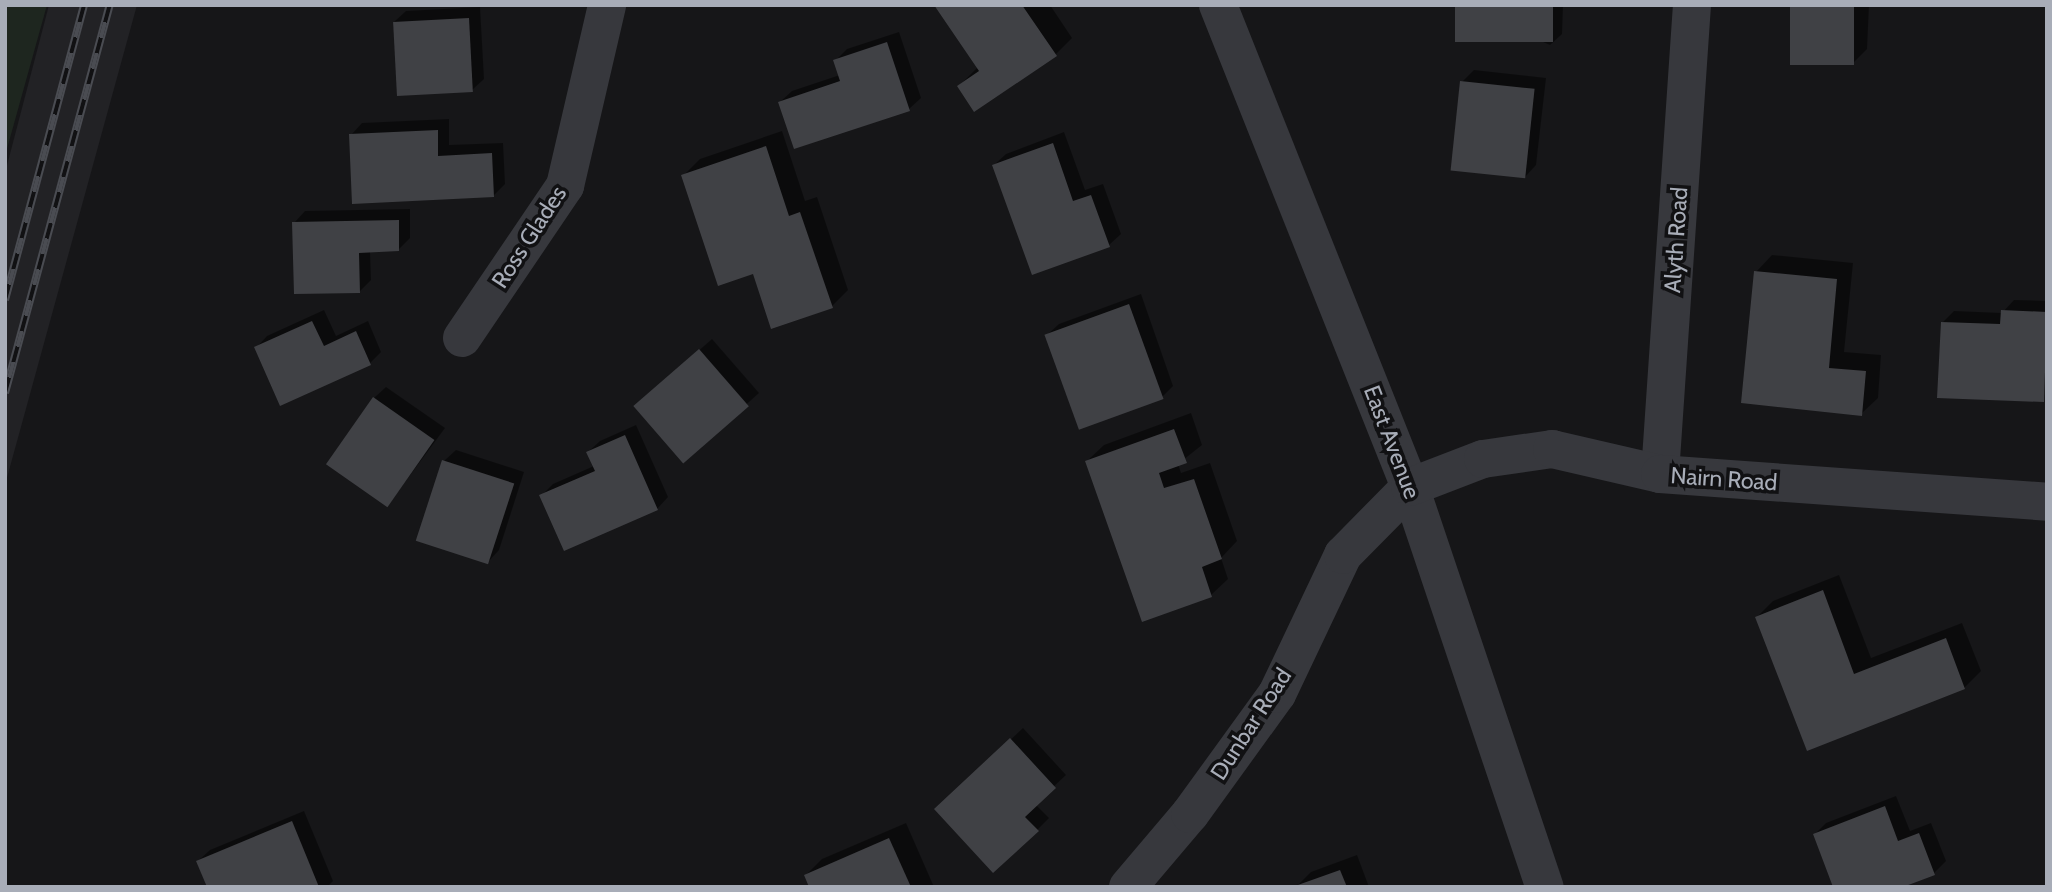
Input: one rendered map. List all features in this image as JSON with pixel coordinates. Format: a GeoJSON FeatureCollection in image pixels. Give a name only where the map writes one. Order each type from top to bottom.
{"type":"FeatureCollection","features":[{"type":"Feature","properties":{"kind":"street","name":"Ross Glades"},"geometry":{"type":"LineString","coordinates":[[462,338],[565,186],[607,5]]}},
{"type":"Feature","properties":{"kind":"street","name":"East Avenue"},"geometry":{"type":"LineString","coordinates":[[1218,5],[1410,487],[1545,887]]}},
{"type":"Feature","properties":{"kind":"street","name":"Alyth Road"},"geometry":{"type":"LineString","coordinates":[[1660,474],[1692,5]]}},
{"type":"Feature","properties":{"kind":"street","name":"Nairn Road"},"geometry":{"type":"LineString","coordinates":[[1410,487],[1483,459],[1552,449],[1660,474],[2047,502]]}},
{"type":"Feature","properties":{"kind":"street","name":"Dunbar Road"},"geometry":{"type":"LineString","coordinates":[[1128,887],[1190,814],[1277,694],[1343,555],[1410,487]]}},
{"type":"Feature","properties":{"kind":"shaded area"},"geometry":{"type":"Polygon","coordinates":[[[5,5],[47,5],[5,156],[5,5]]]}},
{"type":"Feature","properties":{"kind":"shaded area"},"geometry":{"type":"Polygon","coordinates":[[[49,5],[137,5],[5,485],[5,173],[49,5]]]}},
{"type":"Feature","properties":{"kind":"building"},"geometry":{"type":"Polygon","coordinates":[[[934,5],[1022,5],[1057,56],[974,112],[957,86],[979,71],[934,5]]]}},
{"type":"Feature","properties":{"kind":"building"},"geometry":{"type":"Polygon","coordinates":[[[1455,5],[1553,5],[1553,42],[1455,42],[1455,5]]]}},
{"type":"Feature","properties":{"kind":"building"},"geometry":{"type":"Polygon","coordinates":[[[1790,5],[1854,5],[1854,65],[1790,65],[1790,5]]]}},
{"type":"Feature","properties":{"kind":"building"},"geometry":{"type":"Polygon","coordinates":[[[469,18],[473,92],[397,96],[393,22],[469,18]]]}},
{"type":"Feature","properties":{"kind":"building"},"geometry":{"type":"Polygon","coordinates":[[[887,42],[910,111],[794,149],[778,102],[840,81],[833,60],[887,42]]]}},
{"type":"Feature","properties":{"kind":"building"},"geometry":{"type":"Polygon","coordinates":[[[1460,81],[1535,89],[1525,178],[1451,171],[1460,81]]]}},
{"type":"Feature","properties":{"kind":"building"},"geometry":{"type":"Polygon","coordinates":[[[438,130],[438,156],[492,153],[494,197],[352,204],[349,134],[438,130]]]}},
{"type":"Feature","properties":{"kind":"building"},"geometry":{"type":"Polygon","coordinates":[[[1053,143],[1073,201],[1091,195],[1110,247],[1032,275],[992,165],[1053,143]]]}},
{"type":"Feature","properties":{"kind":"building"},"geometry":{"type":"Polygon","coordinates":[[[766,146],[789,216],[800,212],[833,308],[771,329],[753,274],[718,286],[681,175],[766,146]]]}},
{"type":"Feature","properties":{"kind":"building"},"geometry":{"type":"Polygon","coordinates":[[[399,220],[399,251],[359,253],[360,293],[294,294],[292,222],[399,220]]]}},
{"type":"Feature","properties":{"kind":"building"},"geometry":{"type":"Polygon","coordinates":[[[1754,271],[1837,279],[1829,368],[1866,371],[1862,416],[1741,403],[1754,271]]]}},
{"type":"Feature","properties":{"kind":"building"},"geometry":{"type":"Polygon","coordinates":[[[1129,304],[1164,399],[1079,430],[1044,335],[1129,304]]]}},
{"type":"Feature","properties":{"kind":"building"},"geometry":{"type":"Polygon","coordinates":[[[2001,310],[2047,312],[2044,402],[1937,398],[1941,322],[2000,324],[2001,310]]]}},
{"type":"Feature","properties":{"kind":"building"},"geometry":{"type":"Polygon","coordinates":[[[312,321],[324,346],[356,331],[371,365],[280,406],[254,347],[312,321]]]}},
{"type":"Feature","properties":{"kind":"building"},"geometry":{"type":"Polygon","coordinates":[[[699,349],[749,406],[683,463],[633,406],[699,349]]]}},
{"type":"Feature","properties":{"kind":"building"},"geometry":{"type":"Polygon","coordinates":[[[373,397],[434,440],[387,507],[326,464],[373,397]]]}},
{"type":"Feature","properties":{"kind":"building"},"geometry":{"type":"Polygon","coordinates":[[[1174,429],[1187,463],[1159,473],[1164,488],[1194,479],[1222,559],[1202,567],[1212,597],[1142,622],[1085,461],[1174,429]]]}},
{"type":"Feature","properties":{"kind":"building"},"geometry":{"type":"Polygon","coordinates":[[[625,435],[658,510],[564,551],[539,495],[595,471],[586,452],[625,435]]]}},
{"type":"Feature","properties":{"kind":"building"},"geometry":{"type":"Polygon","coordinates":[[[442,460],[514,483],[488,564],[416,541],[442,460]]]}},
{"type":"Feature","properties":{"kind":"building"},"geometry":{"type":"Polygon","coordinates":[[[1823,590],[1854,674],[1946,638],[1965,689],[1807,751],[1755,617],[1823,590]]]}},
{"type":"Feature","properties":{"kind":"building"},"geometry":{"type":"Polygon","coordinates":[[[1010,738],[1056,788],[1025,817],[1039,831],[993,873],[934,809],[1010,738]]]}},
{"type":"Feature","properties":{"kind":"building"},"geometry":{"type":"Polygon","coordinates":[[[1885,806],[1898,841],[1919,833],[1935,875],[1903,887],[1833,887],[1813,834],[1885,806]]]}},
{"type":"Feature","properties":{"kind":"building"},"geometry":{"type":"Polygon","coordinates":[[[292,821],[319,887],[207,887],[196,861],[292,821]]]}},
{"type":"Feature","properties":{"kind":"building"},"geometry":{"type":"Polygon","coordinates":[[[889,838],[911,887],[809,887],[804,875],[889,838]]]}},
{"type":"Feature","properties":{"kind":"building"},"geometry":{"type":"Polygon","coordinates":[[[1340,870],[1347,887],[1295,887],[1295,886],[1340,870]]]}},
{"type":"Feature","properties":{"kind":"railway"},"geometry":{"type":"LineString","coordinates":[[5,300],[84,5]]}},
{"type":"Feature","properties":{"kind":"railway"},"geometry":{"type":"LineString","coordinates":[[5,393],[110,5]]}}]}
